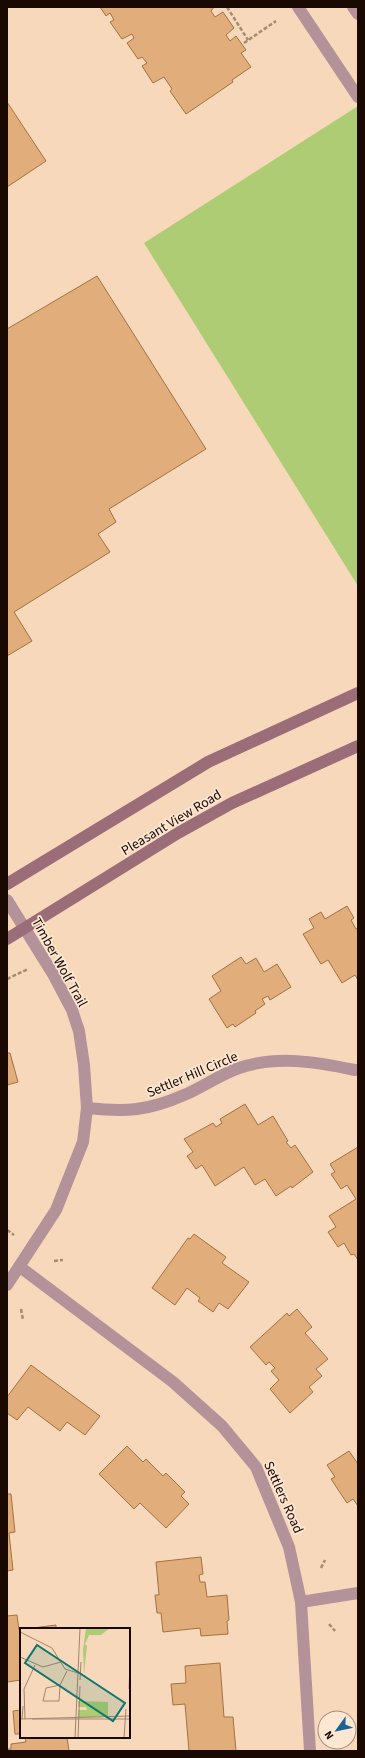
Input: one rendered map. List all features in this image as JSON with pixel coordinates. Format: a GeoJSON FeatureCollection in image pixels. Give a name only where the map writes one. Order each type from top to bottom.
{"type":"FeatureCollection","features":[{"type":"Feature","properties":{"kind":"main road"},"geometry":{"type":"LineString","coordinates":[[7,884],[208,762],[358,693]]}},
{"type":"Feature","properties":{"kind":"main road","name":"Pleasant View Road"},"geometry":{"type":"LineString","coordinates":[[7,939],[178,833],[232,803],[358,746]]}},
{"type":"Feature","properties":{"kind":"street"},"geometry":{"type":"LineString","coordinates":[[298,7],[358,97]]}},
{"type":"Feature","properties":{"kind":"street"},"geometry":{"type":"LineString","coordinates":[[353,7],[358,14]]}},
{"type":"Feature","properties":{"kind":"street","name":"Timber Wolf Trail"},"geometry":{"type":"LineString","coordinates":[[7,900],[25,928],[72,1010],[79,1031],[84,1065],[87,1108],[84,1142],[56,1210],[7,1285]]}},
{"type":"Feature","properties":{"kind":"street","name":"Settler Hill Circle"},"geometry":{"type":"LineString","coordinates":[[87,1108],[116,1111],[148,1109],[185,1095],[207,1082],[239,1068],[269,1062],[289,1060],[314,1061],[357,1069]]}},
{"type":"Feature","properties":{"kind":"street","name":"Settlers Road"},"geometry":{"type":"LineString","coordinates":[[20,1267],[173,1382],[222,1426],[256,1467],[289,1547],[301,1602],[310,1751]]}},
{"type":"Feature","properties":{"kind":"street"},"geometry":{"type":"LineString","coordinates":[[301,1602],[358,1593]]}},
{"type":"Feature","properties":{"kind":"path"},"geometry":{"type":"LineString","coordinates":[[227,7],[248,40]]}},
{"type":"Feature","properties":{"kind":"path"},"geometry":{"type":"LineString","coordinates":[[244,43],[276,21]]}},
{"type":"Feature","properties":{"kind":"path"},"geometry":{"type":"LineString","coordinates":[[7,979],[45,962]]}},
{"type":"Feature","properties":{"kind":"path"},"geometry":{"type":"LineString","coordinates":[[7,1230],[14,1235]]}},
{"type":"Feature","properties":{"kind":"path"},"geometry":{"type":"LineString","coordinates":[[54,1261],[63,1260]]}},
{"type":"Feature","properties":{"kind":"path"},"geometry":{"type":"LineString","coordinates":[[22,1309],[23,1320]]}},
{"type":"Feature","properties":{"kind":"path"},"geometry":{"type":"LineString","coordinates":[[321,1568],[325,1560]]}},
{"type":"Feature","properties":{"kind":"path"},"geometry":{"type":"LineString","coordinates":[[329,1624],[335,1631]]}},
{"type":"Feature","properties":{"kind":"green space"},"geometry":{"type":"Polygon","coordinates":[[[358,106],[358,586],[144,243],[358,106]]]}},
{"type":"Feature","properties":{"kind":"building"},"geometry":{"type":"Polygon","coordinates":[[[100,7],[214,7],[211,11],[215,17],[223,12],[234,28],[226,35],[230,41],[236,36],[246,50],[241,53],[251,67],[232,80],[233,82],[186,114],[170,91],[172,89],[164,77],[153,83],[142,66],[147,63],[142,57],[138,59],[127,43],[134,38],[132,34],[122,39],[110,22],[114,20],[110,13],[106,16],[100,7]]]}},
{"type":"Feature","properties":{"kind":"building"},"geometry":{"type":"Polygon","coordinates":[[[7,102],[46,161],[7,187],[7,102]]]}},
{"type":"Feature","properties":{"kind":"building"},"geometry":{"type":"Polygon","coordinates":[[[97,276],[206,449],[109,509],[116,522],[98,534],[110,552],[14,612],[32,641],[7,656],[7,329],[97,276]]]}},
{"type":"Feature","properties":{"kind":"building"},"geometry":{"type":"Polygon","coordinates":[[[347,906],[354,918],[351,920],[356,929],[358,928],[358,980],[355,975],[342,983],[328,960],[321,964],[303,934],[314,928],[309,919],[321,912],[325,919],[347,906]]]}},
{"type":"Feature","properties":{"kind":"building"},"geometry":{"type":"Polygon","coordinates":[[[241,957],[246,964],[256,958],[264,972],[277,964],[291,987],[270,1000],[268,996],[262,999],[265,1004],[255,1011],[256,1013],[235,1027],[233,1024],[227,1028],[209,999],[221,991],[212,976],[241,957]]]}},
{"type":"Feature","properties":{"kind":"building"},"geometry":{"type":"Polygon","coordinates":[[[7,1053],[10,1053],[18,1082],[7,1085],[7,1053]]]}},
{"type":"Feature","properties":{"kind":"building"},"geometry":{"type":"Polygon","coordinates":[[[245,1104],[258,1125],[273,1116],[288,1141],[286,1142],[291,1148],[295,1145],[313,1172],[292,1188],[291,1186],[276,1196],[265,1179],[255,1185],[244,1167],[215,1186],[202,1165],[196,1169],[187,1156],[193,1152],[184,1139],[213,1123],[216,1127],[222,1123],[220,1119],[245,1104]]]}},
{"type":"Feature","properties":{"kind":"building"},"geometry":{"type":"Polygon","coordinates":[[[358,1147],[358,1260],[354,1254],[351,1255],[344,1243],[338,1247],[328,1232],[336,1227],[329,1216],[356,1199],[347,1185],[341,1189],[331,1174],[335,1172],[330,1164],[358,1147]]]}},
{"type":"Feature","properties":{"kind":"building"},"geometry":{"type":"Polygon","coordinates":[[[194,1234],[226,1257],[222,1263],[249,1282],[228,1309],[219,1303],[213,1312],[198,1301],[200,1298],[187,1288],[175,1305],[152,1288],[188,1238],[190,1239],[194,1234]]]}},
{"type":"Feature","properties":{"kind":"building"},"geometry":{"type":"Polygon","coordinates":[[[297,1309],[312,1327],[305,1333],[328,1359],[316,1369],[322,1376],[309,1387],[313,1392],[290,1413],[270,1389],[279,1380],[271,1371],[275,1368],[269,1362],[266,1365],[250,1347],[287,1313],[289,1316],[297,1309]]]}},
{"type":"Feature","properties":{"kind":"building"},"geometry":{"type":"Polygon","coordinates":[[[31,1365],[100,1416],[85,1435],[67,1422],[60,1431],[28,1407],[17,1420],[7,1413],[7,1397],[31,1365]]]}},
{"type":"Feature","properties":{"kind":"building"},"geometry":{"type":"Polygon","coordinates":[[[127,1446],[143,1462],[146,1459],[163,1476],[166,1473],[185,1492],[181,1496],[189,1504],[166,1528],[140,1503],[134,1509],[99,1474],[127,1446]]]}},
{"type":"Feature","properties":{"kind":"building"},"geometry":{"type":"Polygon","coordinates":[[[349,1451],[358,1464],[358,1506],[353,1499],[347,1503],[331,1479],[335,1477],[327,1465],[349,1451]]]}},
{"type":"Feature","properties":{"kind":"building"},"geometry":{"type":"Polygon","coordinates":[[[7,1494],[11,1494],[15,1532],[9,1533],[13,1570],[7,1571],[7,1494]]]}},
{"type":"Feature","properties":{"kind":"building"},"geometry":{"type":"Polygon","coordinates":[[[201,1557],[203,1574],[199,1575],[200,1582],[205,1582],[207,1597],[227,1595],[229,1620],[227,1621],[228,1634],[201,1636],[200,1628],[163,1632],[161,1613],[157,1613],[155,1595],[159,1595],[156,1562],[201,1557]]]}},
{"type":"Feature","properties":{"kind":"building"},"geometry":{"type":"Polygon","coordinates":[[[17,1615],[20,1630],[20,1680],[7,1682],[7,1616],[17,1615]]]}},
{"type":"Feature","properties":{"kind":"building"},"geometry":{"type":"Polygon","coordinates":[[[56,1625],[56,1628],[33,1628],[56,1625]]]}},
{"type":"Feature","properties":{"kind":"building"},"geometry":{"type":"Polygon","coordinates":[[[220,1663],[224,1717],[233,1717],[236,1751],[189,1751],[185,1704],[173,1705],[171,1684],[186,1683],[185,1666],[220,1663]]]}},
{"type":"Feature","properties":{"kind":"building"},"geometry":{"type":"Polygon","coordinates":[[[20,1710],[20,1734],[15,1734],[13,1711],[20,1710]]]}},
{"type":"Feature","properties":{"kind":"building"},"geometry":{"type":"Polygon","coordinates":[[[25,1738],[67,1738],[69,1751],[7,1751],[7,1749],[11,1749],[11,1744],[26,1742],[25,1738]]]}}]}
